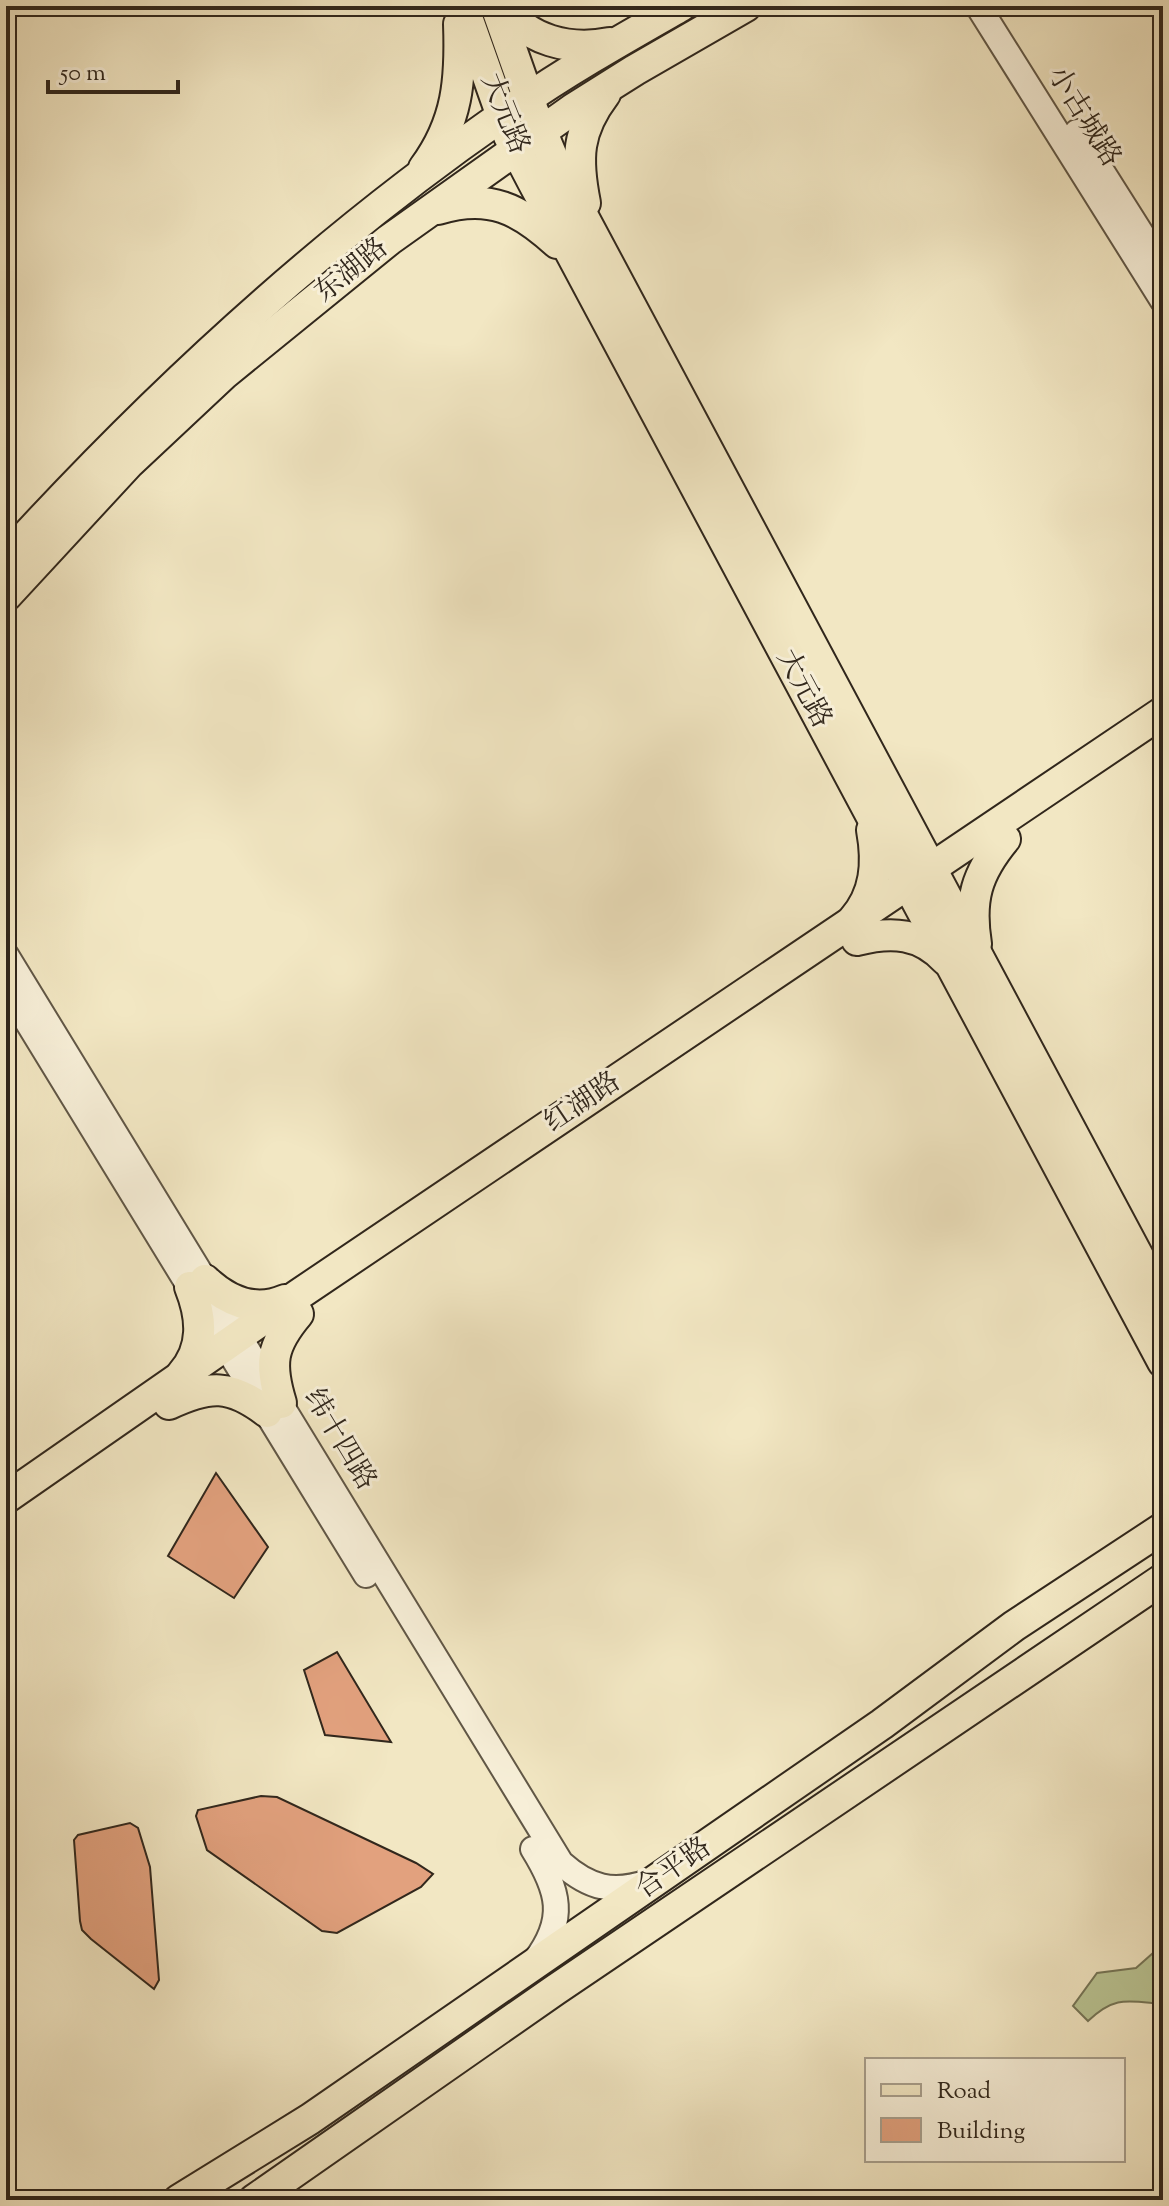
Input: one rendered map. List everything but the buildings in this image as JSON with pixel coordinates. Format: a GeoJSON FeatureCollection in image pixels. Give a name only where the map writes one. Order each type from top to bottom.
{"type":"FeatureCollection","features":[{"type":"Feature","properties":{"kind":"main road","name":"大元路"},"geometry":{"type":"LineString","coordinates":[[461,6],[516,148],[584,250],[924,885],[1162,1362]]}},
{"type":"Feature","properties":{"kind":"main road"},"geometry":{"type":"LineString","coordinates":[[410,185],[439,145],[457,98],[461,6]]}},
{"type":"Feature","properties":{"kind":"main road","name":"大元路"},"geometry":{"type":"LineString","coordinates":[[496,6],[584,250]]}},
{"type":"Feature","properties":{"kind":"main road"},"geometry":{"type":"LineString","coordinates":[[503,6],[524,29],[552,42],[578,47],[629,36],[636,55],[654,59]]}},
{"type":"Feature","properties":{"kind":"main road","name":"东湖路"},"geometry":{"type":"LineString","coordinates":[[6,558],[116,443],[317,258],[502,116],[681,6]]}},
{"type":"Feature","properties":{"kind":"main road","name":"东湖路"},"geometry":{"type":"LineString","coordinates":[[6,596],[129,463],[224,374],[428,211],[611,85],[746,6]]}},
{"type":"Feature","properties":{"kind":"main road"},"geometry":{"type":"LineString","coordinates":[[584,250],[579,154],[584,129],[594,108],[611,85]]}},
{"type":"Feature","properties":{"kind":"main road"},"geometry":{"type":"LineString","coordinates":[[410,185],[419,184],[426,188],[432,204],[428,211]]}},
{"type":"Feature","properties":{"kind":"main road"},"geometry":{"type":"LineString","coordinates":[[428,211],[454,203],[482,202],[503,206],[584,250]]}},
{"type":"Feature","properties":{"kind":"main road","name":"红湖路"},"geometry":{"type":"LineString","coordinates":[[6,1498],[172,1392],[852,934],[996,835],[1163,712]]}},
{"type":"Feature","properties":{"kind":"main road","name":"红湖路"},"geometry":{"type":"LineString","coordinates":[[996,835],[1163,732]]}},
{"type":"Feature","properties":{"kind":"main road"},"geometry":{"type":"LineString","coordinates":[[879,802],[935,834],[950,839],[996,835],[976,886],[966,964],[939,953],[913,937],[852,934],[876,868],[874,844],[879,802]]}},
{"type":"Feature","properties":{"kind":"main road","name":"大元路"},"geometry":{"type":"LineString","coordinates":[[966,964],[1163,1303]]}},
{"type":"Feature","properties":{"kind":"main road"},"geometry":{"type":"LineString","coordinates":[[198,1283],[245,1304],[298,1305],[278,1340],[273,1359],[274,1408],[232,1391],[172,1392],[199,1343],[198,1283]]}},
{"type":"Feature","properties":{"kind":"main road","name":"红湖路"},"geometry":{"type":"LineString","coordinates":[[6,1518],[172,1392]]}},
{"type":"Feature","properties":{"kind":"main road"},"geometry":{"type":"LineString","coordinates":[[1116,1559],[1163,1502]]}},
{"type":"Feature","properties":{"kind":"main road","name":"合平路"},"geometry":{"type":"LineString","coordinates":[[179,2200],[310,2119],[882,1724],[1014,1626],[1163,1528]]}},
{"type":"Feature","properties":{"kind":"main road","name":"合平路"},"geometry":{"type":"LineString","coordinates":[[254,2200],[555,1990],[1163,1579]]}},
{"type":"Feature","properties":{"kind":"street","name":"小古城路"},"geometry":{"type":"LineString","coordinates":[[978,6],[1163,301]]}},
{"type":"Feature","properties":{"kind":"street","name":"小古城路"},"geometry":{"type":"LineString","coordinates":[[998,6],[1163,268]]}},
{"type":"Feature","properties":{"kind":"street","name":"纬十四路"},"geometry":{"type":"LineString","coordinates":[[6,955],[547,1872],[555,1889],[556,1922],[550,1939],[529,1969]]}},
{"type":"Feature","properties":{"kind":"street","name":"纬十四路"},"geometry":{"type":"LineString","coordinates":[[6,987],[198,1283]]}},
{"type":"Feature","properties":{"kind":"street","name":"纬十四路"},"geometry":{"type":"LineString","coordinates":[[274,1408],[561,1863],[578,1878],[597,1886],[621,1888],[662,1877]]}},
{"type":"Feature","properties":{"kind":"green space"},"geometry":{"type":"Polygon","coordinates":[[[1163,1927],[1163,2004],[1114,2003],[1088,2021],[1073,2006],[1097,1973],[1136,1968],[1162,1945],[1155,1933],[1163,1927]]]}}]}
